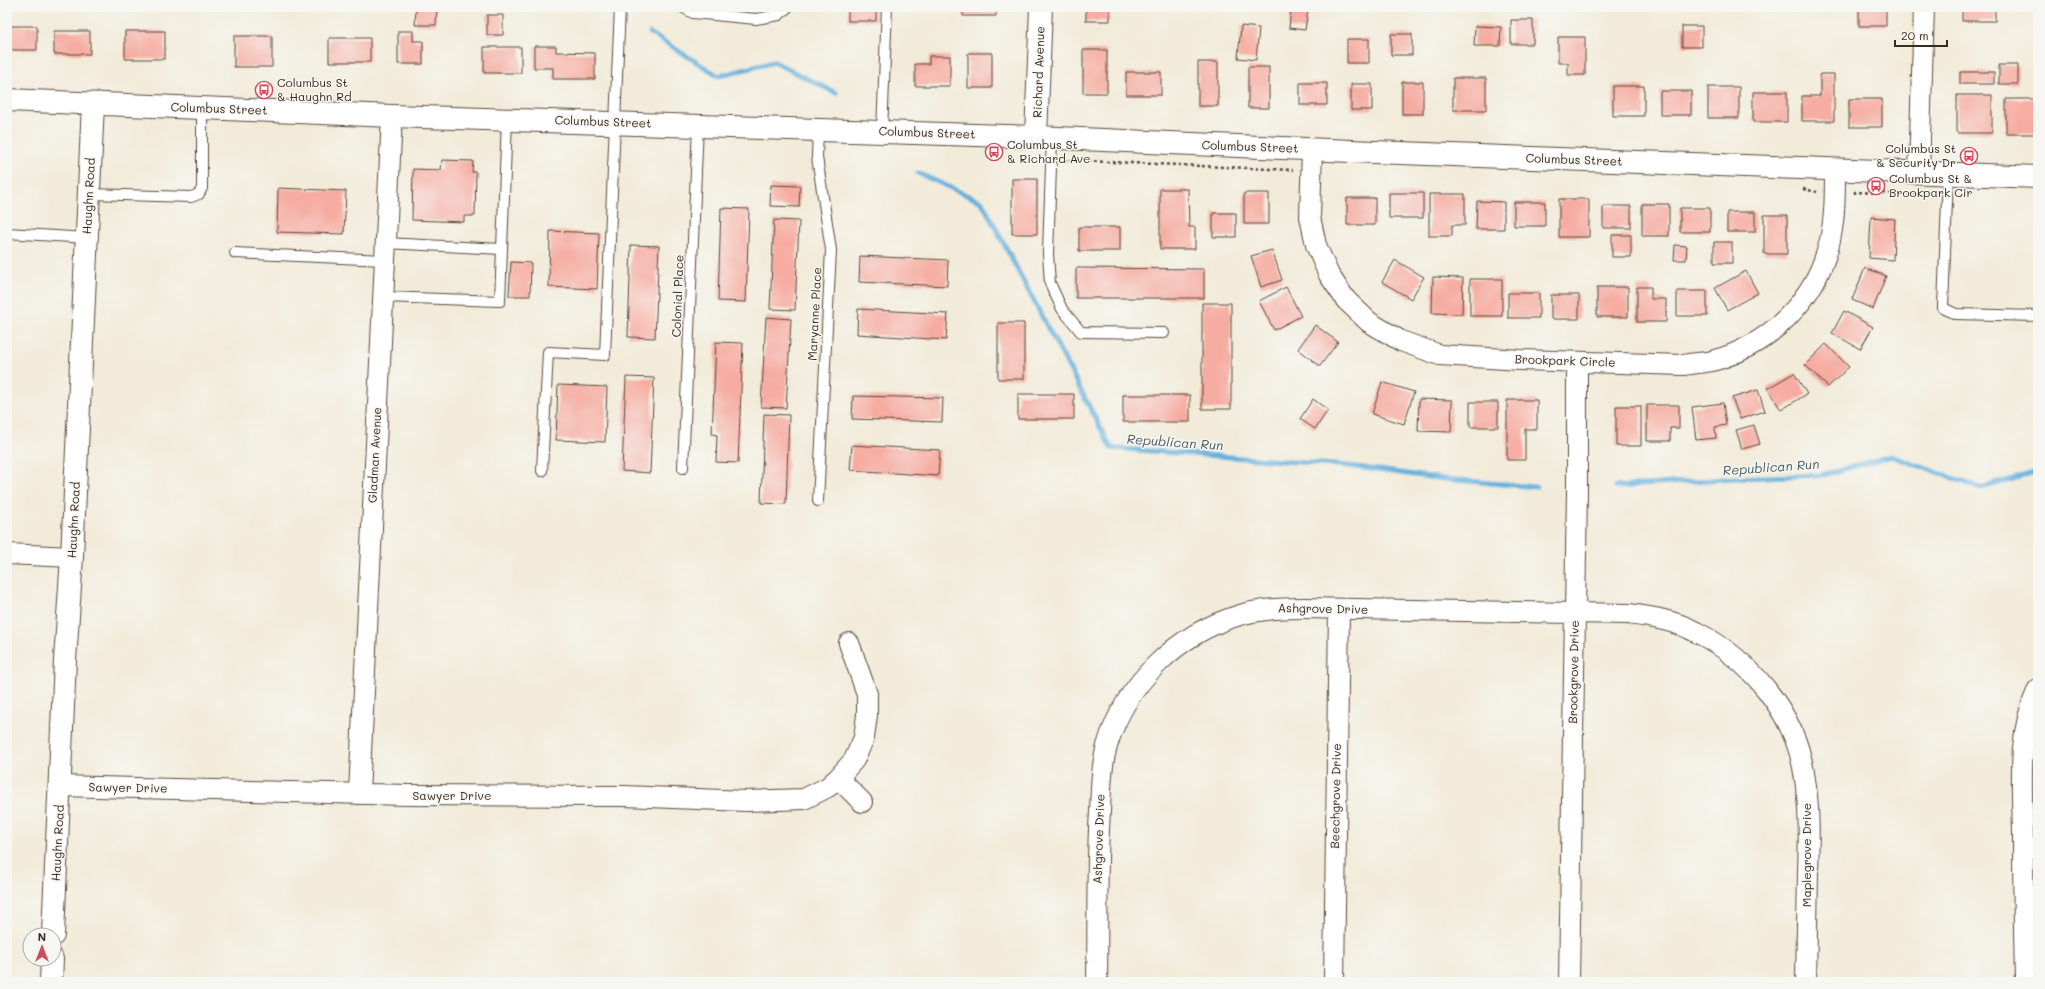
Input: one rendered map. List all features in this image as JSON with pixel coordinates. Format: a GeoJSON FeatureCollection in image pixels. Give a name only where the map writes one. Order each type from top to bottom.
{"type":"FeatureCollection","features":[{"type":"Feature","properties":{"kind":"main road","name":"Richard Avenue"},"geometry":{"type":"LineString","coordinates":[[1042,7],[1044,137]]}},
{"type":"Feature","properties":{"kind":"main road","name":"Columbus Street"},"geometry":{"type":"LineString","coordinates":[[7,100],[392,116],[1044,137],[1312,149],[2038,177]]}},
{"type":"Feature","properties":{"kind":"main road","name":"Haughn Road"},"geometry":{"type":"LineString","coordinates":[[53,927],[65,660],[72,557],[93,104]]}},
{"type":"Feature","properties":{"kind":"main road"},"geometry":{"type":"LineString","coordinates":[[51,982],[52,967]]}},
{"type":"Feature","properties":{"kind":"street"},"geometry":{"type":"LineString","coordinates":[[1920,172],[1924,7]]}},
{"type":"Feature","properties":{"kind":"street","name":"Gladman Avenue"},"geometry":{"type":"LineString","coordinates":[[359,794],[392,116]]}},
{"type":"Feature","properties":{"kind":"street","name":"Brookpark Circle"},"geometry":{"type":"LineString","coordinates":[[1312,149],[1310,217],[1316,245],[1329,275],[1346,300],[1369,322],[1400,341],[1440,355],[1577,362],[1684,364],[1711,361],[1737,352],[1761,340],[1780,324],[1799,304],[1811,288],[1822,266],[1830,241],[1833,218],[1835,170]]}},
{"type":"Feature","properties":{"kind":"street","name":"Brookgrove Drive"},"geometry":{"type":"LineString","coordinates":[[1569,982],[1577,362]]}},
{"type":"Feature","properties":{"kind":"street"},"geometry":{"type":"LineString","coordinates":[[7,554],[72,557]]}},
{"type":"Feature","properties":{"kind":"street","name":"Ashgrove Drive"},"geometry":{"type":"LineString","coordinates":[[1097,982],[1098,836],[1102,776],[1107,746],[1119,716],[1134,689],[1155,666],[1181,643],[1212,626],[1240,615],[1272,609],[1303,608],[1339,610],[1574,613]]}},
{"type":"Feature","properties":{"kind":"street","name":"Beechgrove Drive"},"geometry":{"type":"LineString","coordinates":[[1334,982],[1339,610]]}},
{"type":"Feature","properties":{"kind":"street","name":"Maplegrove Drive"},"geometry":{"type":"LineString","coordinates":[[1574,613],[1629,614],[1653,617],[1695,631],[1739,661],[1762,683],[1782,711],[1794,740],[1804,772],[1809,815],[1806,982]]}},
{"type":"Feature","properties":{"kind":"street","name":"Sawyer Drive"},"geometry":{"type":"LineString","coordinates":[[60,786],[359,794],[624,796],[746,802],[790,801],[804,799],[828,787],[854,760],[860,749],[867,715],[867,694],[849,643]]}},
{"type":"Feature","properties":{"kind":"street"},"geometry":{"type":"LineString","coordinates":[[2025,982],[2031,892],[2022,760],[2031,703],[2038,688]]}},
{"type":"Feature","properties":{"kind":"street"},"geometry":{"type":"LineString","coordinates":[[838,778],[862,802]]}},
{"type":"Feature","properties":{"kind":"lane"},"geometry":{"type":"LineString","coordinates":[[542,471],[548,352],[605,355],[620,7]]}},
{"type":"Feature","properties":{"kind":"lane"},"geometry":{"type":"LineString","coordinates":[[682,7],[693,13],[756,19],[779,15],[788,7]]}},
{"type":"Feature","properties":{"kind":"lane"},"geometry":{"type":"LineString","coordinates":[[882,132],[887,7]]}},
{"type":"Feature","properties":{"kind":"lane"},"geometry":{"type":"LineString","coordinates":[[89,194],[191,197],[199,194],[202,188],[202,108]]}},
{"type":"Feature","properties":{"kind":"lane"},"geometry":{"type":"LineString","coordinates":[[383,297],[500,301],[507,119]]}},
{"type":"Feature","properties":{"kind":"lane","name":"Colonial Place"},"geometry":{"type":"LineString","coordinates":[[683,468],[698,126]]}},
{"type":"Feature","properties":{"kind":"lane","name":"Maryanne Place"},"geometry":{"type":"LineString","coordinates":[[818,130],[817,157],[831,250],[818,500]]}},
{"type":"Feature","properties":{"kind":"lane"},"geometry":{"type":"LineString","coordinates":[[1044,137],[1050,283],[1062,309],[1081,332],[1164,333]]}},
{"type":"Feature","properties":{"kind":"lane"},"geometry":{"type":"LineString","coordinates":[[1948,173],[1943,308],[1956,314],[2038,316]]}},
{"type":"Feature","properties":{"kind":"lane"},"geometry":{"type":"LineString","coordinates":[[7,233],[87,238]]}},
{"type":"Feature","properties":{"kind":"lane"},"geometry":{"type":"LineString","coordinates":[[235,253],[385,252],[502,249]]}},
{"type":"Feature","properties":{"kind":"building"},"geometry":{"type":"Polygon","coordinates":[[[416,7],[437,7],[436,25],[415,25],[416,7]]]}},
{"type":"Feature","properties":{"kind":"building"},"geometry":{"type":"Polygon","coordinates":[[[848,7],[876,7],[876,21],[848,21],[848,7]]]}},
{"type":"Feature","properties":{"kind":"building"},"geometry":{"type":"Polygon","coordinates":[[[963,7],[996,7],[996,16],[963,16],[963,7]]]}},
{"type":"Feature","properties":{"kind":"building"},"geometry":{"type":"Polygon","coordinates":[[[1086,7],[1110,7],[1110,21],[1086,21],[1086,7]]]}},
{"type":"Feature","properties":{"kind":"building"},"geometry":{"type":"Polygon","coordinates":[[[1757,7],[1774,7],[1774,10],[1757,10],[1757,7]]]}},
{"type":"Feature","properties":{"kind":"building"},"geometry":{"type":"Polygon","coordinates":[[[1859,7],[1886,7],[1886,26],[1859,26],[1859,7]]]}},
{"type":"Feature","properties":{"kind":"building"},"geometry":{"type":"Polygon","coordinates":[[[1962,7],[1995,7],[1995,21],[1962,21],[1962,7]]]}},
{"type":"Feature","properties":{"kind":"building"},"geometry":{"type":"Polygon","coordinates":[[[1291,8],[1308,10],[1305,30],[1289,28],[1291,8]]]}},
{"type":"Feature","properties":{"kind":"building"},"geometry":{"type":"Polygon","coordinates":[[[487,15],[503,15],[503,35],[487,35],[487,15]]]}},
{"type":"Feature","properties":{"kind":"building"},"geometry":{"type":"Polygon","coordinates":[[[1511,20],[1533,20],[1533,44],[1511,44],[1511,20]]]}},
{"type":"Feature","properties":{"kind":"building"},"geometry":{"type":"Polygon","coordinates":[[[9,26],[37,26],[37,50],[9,50],[9,26]]]}},
{"type":"Feature","properties":{"kind":"building"},"geometry":{"type":"Polygon","coordinates":[[[1241,26],[1259,28],[1256,60],[1238,58],[1241,26]]]}},
{"type":"Feature","properties":{"kind":"building"},"geometry":{"type":"Polygon","coordinates":[[[1475,26],[1501,27],[1500,46],[1474,46],[1475,26]]]}},
{"type":"Feature","properties":{"kind":"building"},"geometry":{"type":"Polygon","coordinates":[[[1682,26],[1702,26],[1702,47],[1682,47],[1682,26]]]}},
{"type":"Feature","properties":{"kind":"building"},"geometry":{"type":"Polygon","coordinates":[[[54,31],[90,31],[90,54],[54,54],[54,31]]]}},
{"type":"Feature","properties":{"kind":"building"},"geometry":{"type":"Polygon","coordinates":[[[125,31],[165,31],[165,59],[125,59],[125,31]]]}},
{"type":"Feature","properties":{"kind":"building"},"geometry":{"type":"Polygon","coordinates":[[[398,31],[413,31],[413,41],[423,41],[423,64],[398,64],[398,31]]]}},
{"type":"Feature","properties":{"kind":"building"},"geometry":{"type":"Polygon","coordinates":[[[1391,34],[1412,34],[1412,55],[1391,55],[1391,34]]]}},
{"type":"Feature","properties":{"kind":"building"},"geometry":{"type":"Polygon","coordinates":[[[234,36],[272,36],[272,67],[234,67],[234,36]]]}},
{"type":"Feature","properties":{"kind":"building"},"geometry":{"type":"Polygon","coordinates":[[[1558,37],[1585,37],[1585,75],[1568,75],[1568,63],[1558,63],[1558,37]]]}},
{"type":"Feature","properties":{"kind":"building"},"geometry":{"type":"Polygon","coordinates":[[[329,38],[370,38],[370,62],[329,62],[329,38]]]}},
{"type":"Feature","properties":{"kind":"building"},"geometry":{"type":"Polygon","coordinates":[[[1347,39],[1369,39],[1369,63],[1347,63],[1347,39]]]}},
{"type":"Feature","properties":{"kind":"building"},"geometry":{"type":"Polygon","coordinates":[[[534,46],[556,46],[556,52],[595,53],[595,79],[553,79],[553,68],[534,68],[534,46]]]}},
{"type":"Feature","properties":{"kind":"building"},"geometry":{"type":"Polygon","coordinates":[[[484,47],[521,47],[521,73],[484,73],[484,47]]]}},
{"type":"Feature","properties":{"kind":"building"},"geometry":{"type":"Polygon","coordinates":[[[1083,50],[1107,50],[1107,93],[1083,93],[1083,50]]]}},
{"type":"Feature","properties":{"kind":"building"},"geometry":{"type":"Polygon","coordinates":[[[968,53],[992,53],[992,88],[968,88],[968,53]]]}},
{"type":"Feature","properties":{"kind":"building"},"geometry":{"type":"Polygon","coordinates":[[[929,56],[950,56],[950,86],[915,86],[915,64],[929,64],[929,56]]]}},
{"type":"Feature","properties":{"kind":"building"},"geometry":{"type":"Polygon","coordinates":[[[1198,62],[1218,62],[1218,106],[1198,106],[1198,62]]]}},
{"type":"Feature","properties":{"kind":"building"},"geometry":{"type":"Polygon","coordinates":[[[1999,65],[2018,65],[2018,84],[1999,84],[1999,65]]]}},
{"type":"Feature","properties":{"kind":"building"},"geometry":{"type":"Polygon","coordinates":[[[1248,67],[1269,67],[1269,108],[1248,108],[1248,67]]]}},
{"type":"Feature","properties":{"kind":"building"},"geometry":{"type":"Polygon","coordinates":[[[1126,72],[1161,72],[1161,95],[1126,95],[1126,72]]]}},
{"type":"Feature","properties":{"kind":"building"},"geometry":{"type":"Polygon","coordinates":[[[1960,72],[1994,72],[1994,84],[1960,84],[1960,72]]]}},
{"type":"Feature","properties":{"kind":"building"},"geometry":{"type":"Polygon","coordinates":[[[1820,74],[1834,74],[1834,121],[1802,121],[1802,96],[1820,96],[1820,74]]]}},
{"type":"Feature","properties":{"kind":"building"},"geometry":{"type":"Polygon","coordinates":[[[1453,78],[1486,78],[1486,110],[1453,110],[1453,78]]]}},
{"type":"Feature","properties":{"kind":"building"},"geometry":{"type":"Polygon","coordinates":[[[1402,82],[1423,82],[1423,114],[1402,114],[1402,82]]]}},
{"type":"Feature","properties":{"kind":"building"},"geometry":{"type":"Polygon","coordinates":[[[1300,83],[1327,83],[1327,105],[1300,105],[1300,83]]]}},
{"type":"Feature","properties":{"kind":"building"},"geometry":{"type":"Polygon","coordinates":[[[1351,84],[1372,84],[1372,110],[1351,110],[1351,84]]]}},
{"type":"Feature","properties":{"kind":"building"},"geometry":{"type":"Polygon","coordinates":[[[1613,86],[1644,86],[1644,116],[1613,116],[1613,86]]]}},
{"type":"Feature","properties":{"kind":"building"},"geometry":{"type":"Polygon","coordinates":[[[1708,87],[1739,87],[1739,118],[1708,118],[1708,87]]]}},
{"type":"Feature","properties":{"kind":"building"},"geometry":{"type":"Polygon","coordinates":[[[1660,91],[1691,91],[1691,115],[1660,115],[1660,91]]]}},
{"type":"Feature","properties":{"kind":"building"},"geometry":{"type":"Polygon","coordinates":[[[1753,92],[1787,92],[1787,122],[1753,122],[1753,92]]]}},
{"type":"Feature","properties":{"kind":"building"},"geometry":{"type":"Polygon","coordinates":[[[1957,95],[1992,95],[1992,133],[1957,133],[1957,95]]]}},
{"type":"Feature","properties":{"kind":"building"},"geometry":{"type":"Polygon","coordinates":[[[1849,99],[1882,99],[1882,127],[1849,127],[1849,99]]]}},
{"type":"Feature","properties":{"kind":"building"},"geometry":{"type":"Polygon","coordinates":[[[2006,99],[2038,99],[2038,134],[2006,134],[2006,99]]]}},
{"type":"Feature","properties":{"kind":"building"},"geometry":{"type":"Polygon","coordinates":[[[442,160],[473,161],[472,172],[476,172],[475,216],[464,216],[464,222],[412,220],[413,169],[441,170],[442,160]]]}},
{"type":"Feature","properties":{"kind":"building"},"geometry":{"type":"Polygon","coordinates":[[[1012,179],[1037,179],[1037,234],[1012,234],[1012,179]]]}},
{"type":"Feature","properties":{"kind":"building"},"geometry":{"type":"Polygon","coordinates":[[[771,185],[800,186],[799,207],[770,206],[771,185]]]}},
{"type":"Feature","properties":{"kind":"building"},"geometry":{"type":"Polygon","coordinates":[[[278,188],[346,191],[344,234],[277,232],[278,188]]]}},
{"type":"Feature","properties":{"kind":"building"},"geometry":{"type":"Polygon","coordinates":[[[1160,189],[1188,189],[1189,227],[1195,227],[1195,249],[1160,249],[1160,189]]]}},
{"type":"Feature","properties":{"kind":"building"},"geometry":{"type":"Polygon","coordinates":[[[1244,193],[1269,193],[1269,224],[1244,224],[1244,193]]]}},
{"type":"Feature","properties":{"kind":"building"},"geometry":{"type":"Polygon","coordinates":[[[1389,193],[1423,193],[1423,218],[1389,218],[1389,193]]]}},
{"type":"Feature","properties":{"kind":"building"},"geometry":{"type":"Polygon","coordinates":[[[1429,194],[1465,194],[1465,225],[1452,225],[1452,236],[1429,236],[1429,194]]]}},
{"type":"Feature","properties":{"kind":"building"},"geometry":{"type":"Polygon","coordinates":[[[1347,198],[1375,198],[1375,225],[1347,225],[1347,198]]]}},
{"type":"Feature","properties":{"kind":"building"},"geometry":{"type":"Polygon","coordinates":[[[1559,199],[1589,199],[1589,237],[1559,237],[1559,199]]]}},
{"type":"Feature","properties":{"kind":"building"},"geometry":{"type":"Polygon","coordinates":[[[1477,201],[1504,202],[1504,229],[1476,229],[1477,201]]]}},
{"type":"Feature","properties":{"kind":"building"},"geometry":{"type":"Polygon","coordinates":[[[1514,202],[1545,202],[1545,226],[1514,226],[1514,202]]]}},
{"type":"Feature","properties":{"kind":"building"},"geometry":{"type":"Polygon","coordinates":[[[1642,204],[1669,204],[1669,236],[1642,236],[1642,204]]]}},
{"type":"Feature","properties":{"kind":"building"},"geometry":{"type":"Polygon","coordinates":[[[1603,206],[1631,206],[1631,228],[1603,228],[1603,206]]]}},
{"type":"Feature","properties":{"kind":"building"},"geometry":{"type":"Polygon","coordinates":[[[721,208],[749,209],[746,302],[718,301],[721,208]]]}},
{"type":"Feature","properties":{"kind":"building"},"geometry":{"type":"Polygon","coordinates":[[[1680,208],[1710,208],[1710,232],[1680,232],[1680,208]]]}},
{"type":"Feature","properties":{"kind":"building"},"geometry":{"type":"Polygon","coordinates":[[[1727,212],[1755,212],[1755,232],[1727,232],[1727,212]]]}},
{"type":"Feature","properties":{"kind":"building"},"geometry":{"type":"Polygon","coordinates":[[[1213,213],[1236,213],[1236,237],[1213,237],[1213,213]]]}},
{"type":"Feature","properties":{"kind":"building"},"geometry":{"type":"Polygon","coordinates":[[[1764,215],[1787,215],[1787,254],[1764,254],[1764,215]]]}},
{"type":"Feature","properties":{"kind":"building"},"geometry":{"type":"Polygon","coordinates":[[[1871,217],[1895,219],[1893,260],[1869,258],[1871,217]]]}},
{"type":"Feature","properties":{"kind":"building"},"geometry":{"type":"Polygon","coordinates":[[[774,220],[799,221],[795,310],[770,309],[774,220]]]}},
{"type":"Feature","properties":{"kind":"building"},"geometry":{"type":"Polygon","coordinates":[[[1079,227],[1120,227],[1120,251],[1079,251],[1079,227]]]}},
{"type":"Feature","properties":{"kind":"building"},"geometry":{"type":"Polygon","coordinates":[[[550,231],[599,233],[597,289],[549,287],[550,231]]]}},
{"type":"Feature","properties":{"kind":"building"},"geometry":{"type":"Polygon","coordinates":[[[1612,235],[1631,235],[1631,257],[1612,257],[1612,235]]]}},
{"type":"Feature","properties":{"kind":"building"},"geometry":{"type":"Polygon","coordinates":[[[1714,242],[1732,242],[1732,263],[1714,263],[1714,242]]]}},
{"type":"Feature","properties":{"kind":"building"},"geometry":{"type":"Polygon","coordinates":[[[631,245],[659,246],[655,338],[628,337],[631,245]]]}},
{"type":"Feature","properties":{"kind":"building"},"geometry":{"type":"Polygon","coordinates":[[[1675,245],[1687,246],[1686,260],[1674,260],[1675,245]]]}},
{"type":"Feature","properties":{"kind":"building"},"geometry":{"type":"Polygon","coordinates":[[[1272,250],[1282,280],[1261,287],[1251,256],[1272,250]]]}},
{"type":"Feature","properties":{"kind":"building"},"geometry":{"type":"Polygon","coordinates":[[[860,256],[948,260],[947,286],[859,282],[860,256]]]}},
{"type":"Feature","properties":{"kind":"building"},"geometry":{"type":"Polygon","coordinates":[[[1395,260],[1424,277],[1411,299],[1382,282],[1395,260]]]}},
{"type":"Feature","properties":{"kind":"building"},"geometry":{"type":"Polygon","coordinates":[[[511,262],[531,263],[530,296],[509,296],[511,262]]]}},
{"type":"Feature","properties":{"kind":"building"},"geometry":{"type":"Polygon","coordinates":[[[1076,268],[1204,269],[1204,298],[1076,298],[1076,268]]]}},
{"type":"Feature","properties":{"kind":"building"},"geometry":{"type":"Polygon","coordinates":[[[1865,268],[1886,276],[1873,309],[1852,300],[1865,268]]]}},
{"type":"Feature","properties":{"kind":"building"},"geometry":{"type":"Polygon","coordinates":[[[1746,271],[1758,293],[1727,310],[1715,288],[1746,271]]]}},
{"type":"Feature","properties":{"kind":"building"},"geometry":{"type":"Polygon","coordinates":[[[1433,277],[1463,278],[1462,314],[1432,313],[1433,277]]]}},
{"type":"Feature","properties":{"kind":"building"},"geometry":{"type":"Polygon","coordinates":[[[1470,279],[1502,279],[1502,316],[1470,316],[1470,279]]]}},
{"type":"Feature","properties":{"kind":"building"},"geometry":{"type":"Polygon","coordinates":[[[1286,287],[1301,316],[1274,330],[1259,301],[1286,287]]]}},
{"type":"Feature","properties":{"kind":"building"},"geometry":{"type":"Polygon","coordinates":[[[1597,287],[1628,287],[1628,317],[1597,317],[1597,287]]]}},
{"type":"Feature","properties":{"kind":"building"},"geometry":{"type":"Polygon","coordinates":[[[1637,287],[1651,287],[1651,299],[1666,299],[1666,322],[1637,322],[1637,287]]]}},
{"type":"Feature","properties":{"kind":"building"},"geometry":{"type":"Polygon","coordinates":[[[1677,291],[1707,291],[1707,316],[1677,316],[1677,291]]]}},
{"type":"Feature","properties":{"kind":"building"},"geometry":{"type":"Polygon","coordinates":[[[1508,293],[1539,293],[1539,318],[1508,318],[1508,293]]]}},
{"type":"Feature","properties":{"kind":"building"},"geometry":{"type":"Polygon","coordinates":[[[1551,295],[1579,295],[1579,319],[1551,319],[1551,295]]]}},
{"type":"Feature","properties":{"kind":"building"},"geometry":{"type":"Polygon","coordinates":[[[1202,303],[1231,303],[1231,409],[1202,409],[1202,303]]]}},
{"type":"Feature","properties":{"kind":"building"},"geometry":{"type":"Polygon","coordinates":[[[858,309],[948,314],[946,340],[857,334],[858,309]]]}},
{"type":"Feature","properties":{"kind":"building"},"geometry":{"type":"Polygon","coordinates":[[[1844,311],[1873,327],[1860,349],[1832,333],[1844,311]]]}},
{"type":"Feature","properties":{"kind":"building"},"geometry":{"type":"Polygon","coordinates":[[[766,317],[791,319],[786,408],[761,407],[766,317]]]}},
{"type":"Feature","properties":{"kind":"building"},"geometry":{"type":"Polygon","coordinates":[[[998,323],[1024,323],[1024,379],[998,379],[998,323]]]}},
{"type":"Feature","properties":{"kind":"building"},"geometry":{"type":"Polygon","coordinates":[[[1315,325],[1338,342],[1320,366],[1298,349],[1315,325]]]}},
{"type":"Feature","properties":{"kind":"building"},"geometry":{"type":"Polygon","coordinates":[[[716,342],[743,343],[738,463],[716,462],[717,435],[712,434],[716,342]]]}},
{"type":"Feature","properties":{"kind":"building"},"geometry":{"type":"Polygon","coordinates":[[[1826,344],[1849,367],[1828,387],[1805,365],[1826,344]]]}},
{"type":"Feature","properties":{"kind":"building"},"geometry":{"type":"Polygon","coordinates":[[[1794,373],[1807,394],[1781,410],[1768,388],[1794,373]]]}},
{"type":"Feature","properties":{"kind":"building"},"geometry":{"type":"Polygon","coordinates":[[[626,377],[654,378],[650,473],[622,471],[626,377]]]}},
{"type":"Feature","properties":{"kind":"building"},"geometry":{"type":"Polygon","coordinates":[[[1382,382],[1414,392],[1404,424],[1372,414],[1382,382]]]}},
{"type":"Feature","properties":{"kind":"building"},"geometry":{"type":"Polygon","coordinates":[[[558,385],[607,387],[605,442],[556,440],[558,385]]]}},
{"type":"Feature","properties":{"kind":"building"},"geometry":{"type":"Polygon","coordinates":[[[1758,390],[1765,411],[1740,419],[1732,398],[1758,390]]]}},
{"type":"Feature","properties":{"kind":"building"},"geometry":{"type":"Polygon","coordinates":[[[1018,394],[1074,394],[1074,419],[1018,419],[1018,394]]]}},
{"type":"Feature","properties":{"kind":"building"},"geometry":{"type":"Polygon","coordinates":[[[1123,395],[1190,395],[1190,422],[1123,422],[1123,395]]]}},
{"type":"Feature","properties":{"kind":"building"},"geometry":{"type":"Polygon","coordinates":[[[853,396],[943,398],[942,422],[852,419],[853,396]]]}},
{"type":"Feature","properties":{"kind":"building"},"geometry":{"type":"Polygon","coordinates":[[[1313,399],[1328,410],[1315,429],[1300,419],[1313,399]]]}},
{"type":"Feature","properties":{"kind":"building"},"geometry":{"type":"Polygon","coordinates":[[[1419,399],[1452,400],[1451,432],[1418,431],[1419,399]]]}},
{"type":"Feature","properties":{"kind":"building"},"geometry":{"type":"Polygon","coordinates":[[[1507,400],[1537,400],[1537,429],[1525,429],[1525,460],[1507,460],[1507,400]]]}},
{"type":"Feature","properties":{"kind":"building"},"geometry":{"type":"Polygon","coordinates":[[[1470,402],[1498,402],[1498,427],[1470,427],[1470,402]]]}},
{"type":"Feature","properties":{"kind":"building"},"geometry":{"type":"Polygon","coordinates":[[[1723,403],[1726,425],[1715,427],[1716,438],[1696,440],[1692,407],[1723,403]]]}},
{"type":"Feature","properties":{"kind":"building"},"geometry":{"type":"Polygon","coordinates":[[[1647,405],[1679,405],[1679,428],[1670,428],[1670,441],[1647,441],[1647,405]]]}},
{"type":"Feature","properties":{"kind":"building"},"geometry":{"type":"Polygon","coordinates":[[[1616,406],[1641,406],[1641,446],[1616,446],[1616,406]]]}},
{"type":"Feature","properties":{"kind":"building"},"geometry":{"type":"Polygon","coordinates":[[[764,414],[789,415],[786,504],[761,503],[764,414]]]}},
{"type":"Feature","properties":{"kind":"building"},"geometry":{"type":"Polygon","coordinates":[[[1754,425],[1760,444],[1742,449],[1736,430],[1754,425]]]}},
{"type":"Feature","properties":{"kind":"building"},"geometry":{"type":"Polygon","coordinates":[[[852,445],[940,450],[938,476],[850,470],[852,445]]]}},
{"type":"Feature","properties":{"kind":"waterway","name":"Republican Run"},"geometry":{"type":"LineString","coordinates":[[650,33],[719,76],[774,62],[836,93]]}},
{"type":"Feature","properties":{"kind":"waterway","name":"Republican Run"},"geometry":{"type":"LineString","coordinates":[[918,173],[982,202],[1111,448],[1349,466],[1444,479],[1536,487]]}},
{"type":"Feature","properties":{"kind":"waterway","name":"Republican Run"},"geometry":{"type":"LineString","coordinates":[[1616,487],[1735,478],[1822,475],[1891,456],[1981,488],[2038,472]]}},
{"type":"Feature","properties":{"kind":"place","name":"Columbus St & Haughn Rd"},"geometry":{"type":"Point","coordinates":[264,90]}},
{"type":"Feature","properties":{"kind":"place","name":"Columbus St & Richard Ave"},"geometry":{"type":"Point","coordinates":[994,152]}},
{"type":"Feature","properties":{"kind":"place","name":"Columbus St & Security Dr"},"geometry":{"type":"Point","coordinates":[1969,156]}},
{"type":"Feature","properties":{"kind":"place","name":"Columbus St & Brookpark Cir"},"geometry":{"type":"Point","coordinates":[1876,186]}}]}
